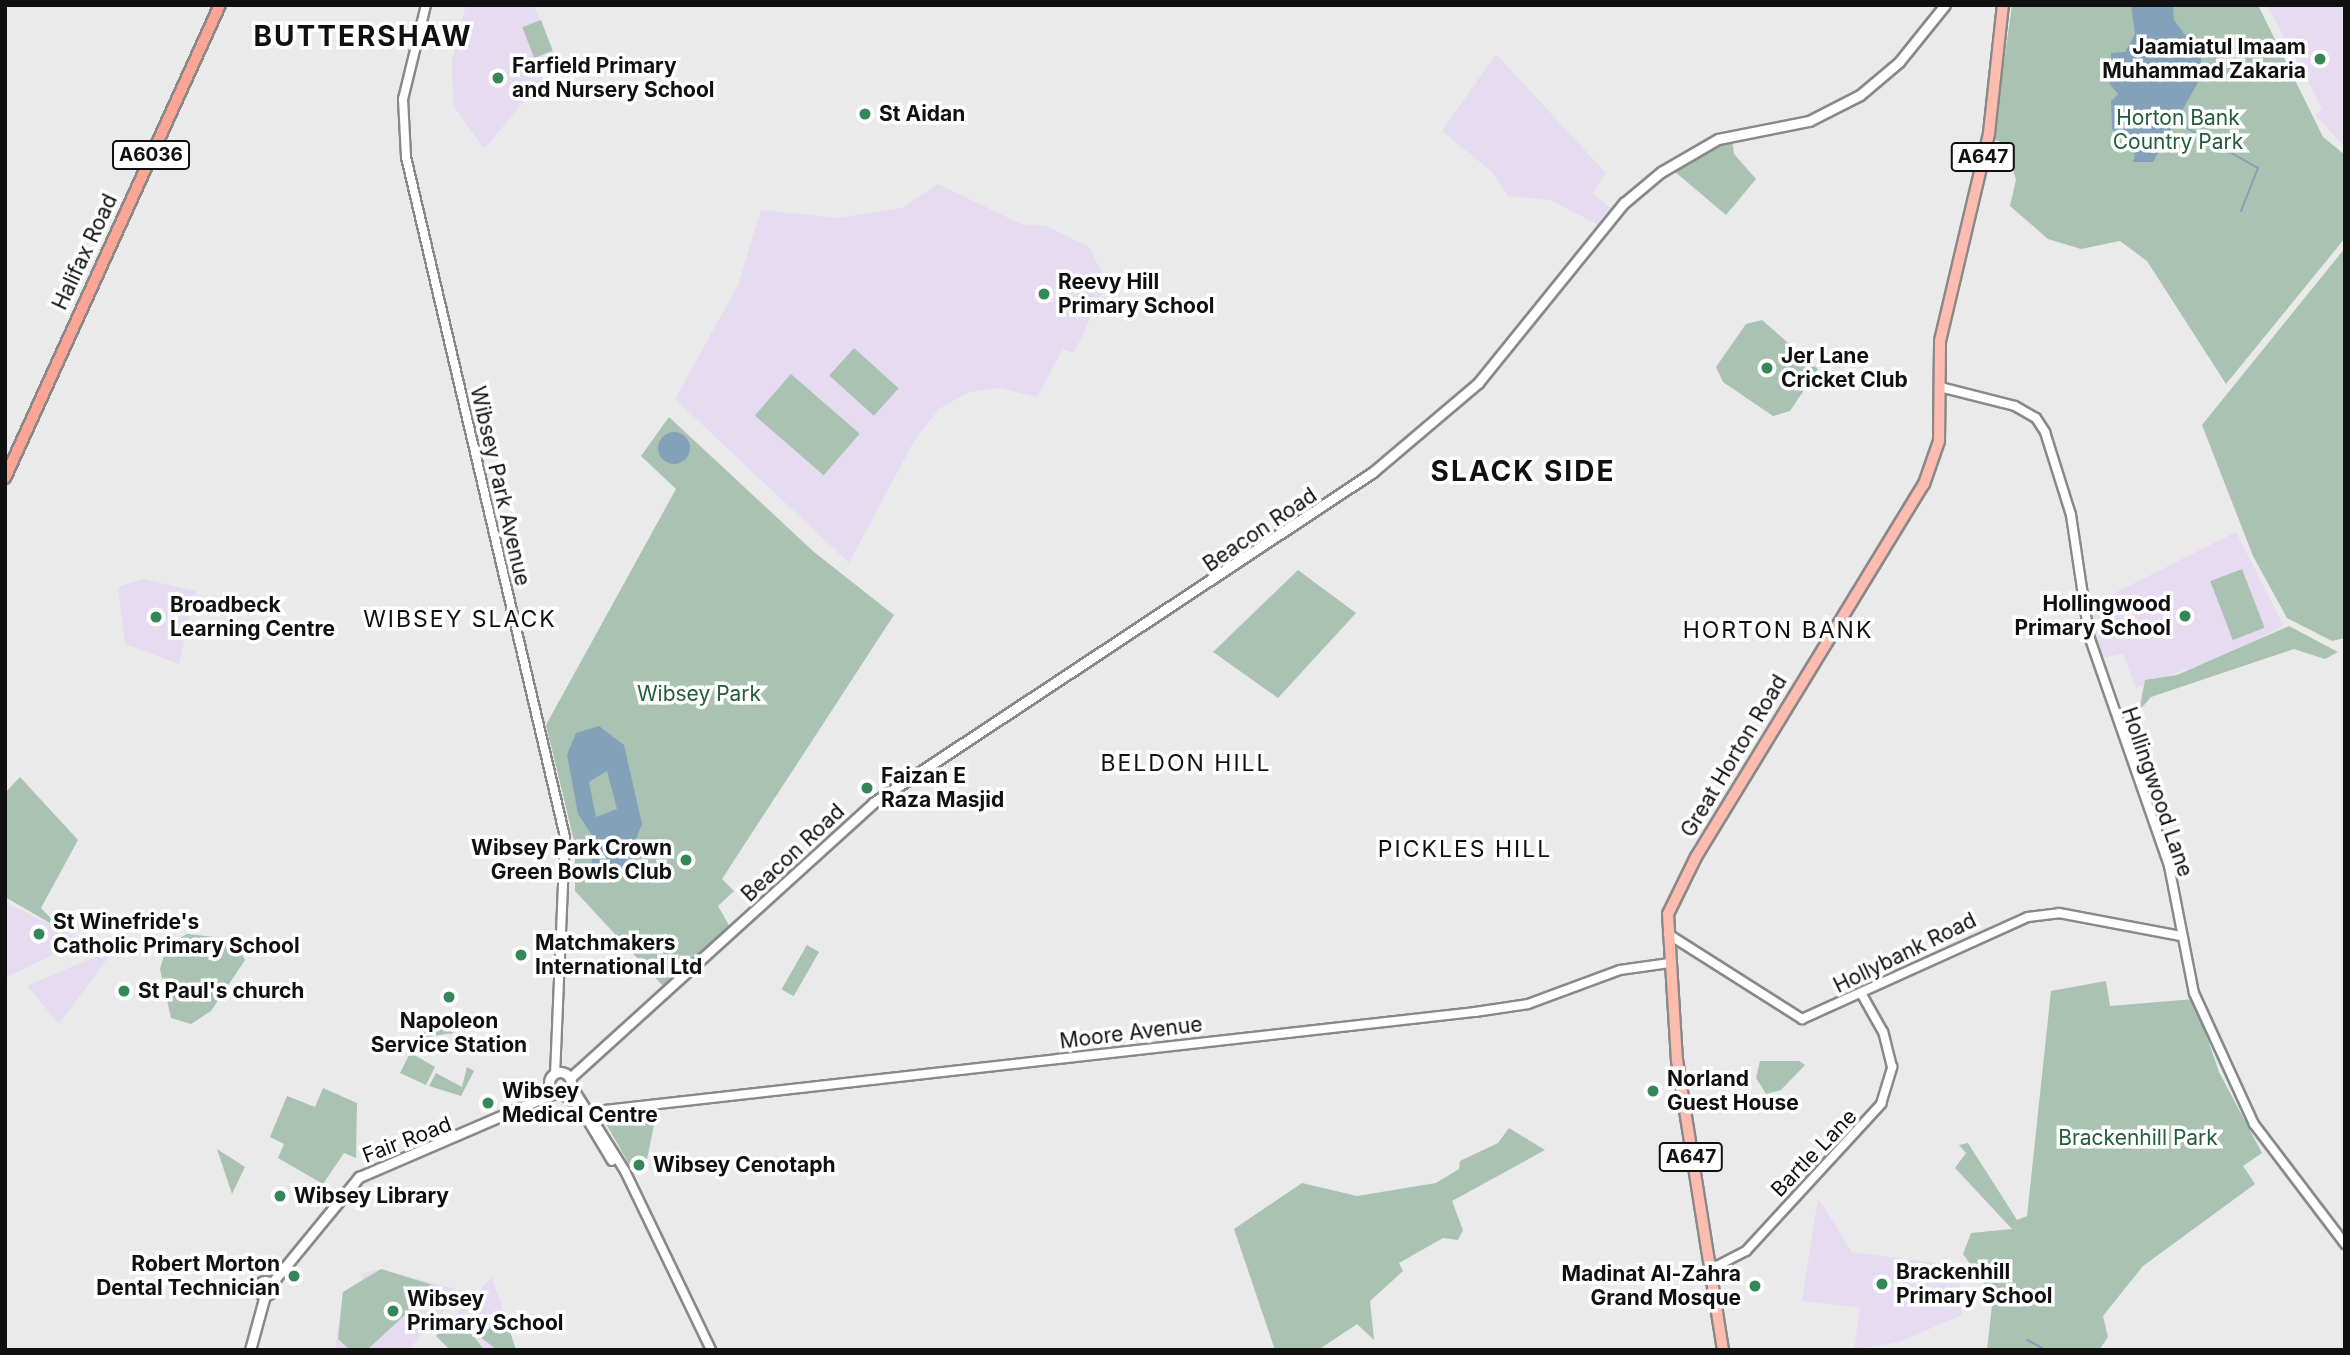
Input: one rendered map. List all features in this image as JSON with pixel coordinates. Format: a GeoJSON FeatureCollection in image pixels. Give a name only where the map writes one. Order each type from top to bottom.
{"type":"FeatureCollection","features":[{"type":"Feature","properties":{"kind":"highway","name":"Halifax Road"},"geometry":{"type":"LineString","coordinates":[[5,478],[220,5]]}},
{"type":"Feature","properties":{"kind":"main road","name":"Beacon Road"},"geometry":{"type":"LineString","coordinates":[[558,1094],[873,803],[1373,472],[1478,383],[1624,203],[1661,172],[1718,139],[1809,121],[1860,95],[1899,62],[1945,5]]}},
{"type":"Feature","properties":{"kind":"main road","name":"Great Horton Road"},"geometry":{"type":"LineString","coordinates":[[1723,1350],[1677,1061],[1668,914],[1683,879],[1924,484],[1939,442],[1940,341],[1989,133],[2003,5]]}},
{"type":"Feature","properties":{"kind":"main road"},"geometry":{"type":"LineString","coordinates":[[558,1094],[548,1083],[555,1072],[570,1081]]}},
{"type":"Feature","properties":{"kind":"main road","name":"Fair Road"},"geometry":{"type":"LineString","coordinates":[[250,1350],[265,1295],[259,1284],[271,1284],[359,1177],[558,1094]]}},
{"type":"Feature","properties":{"kind":"street","name":"Wibsey Park Avenue"},"geometry":{"type":"LineString","coordinates":[[426,5],[403,99],[406,157],[565,837],[555,1072]]}},
{"type":"Feature","properties":{"kind":"street","name":"Hollingwood Lane"},"geometry":{"type":"LineString","coordinates":[[1940,387],[2015,406],[2036,418],[2045,432],[2071,515],[2103,688],[2169,866],[2194,993],[2241,1100],[2303,1196],[2345,1244]]}},
{"type":"Feature","properties":{"kind":"street","name":"Hollybank Road"},"geometry":{"type":"LineString","coordinates":[[1668,934],[1802,1019],[2028,917],[2059,913],[2181,936]]}},
{"type":"Feature","properties":{"kind":"street","name":"Moore Avenue"},"geometry":{"type":"LineString","coordinates":[[592,1116],[605,1110],[1475,1012],[1528,1004],[1620,970],[1670,963]]}},
{"type":"Feature","properties":{"kind":"street","name":"Bartle Lane"},"geometry":{"type":"LineString","coordinates":[[1709,1270],[1746,1251],[1881,1104],[1892,1067],[1883,1032],[1861,993]]}},
{"type":"Feature","properties":{"kind":"street"},"geometry":{"type":"LineString","coordinates":[[570,1081],[628,1183],[710,1350]]}},
{"type":"Feature","properties":{"kind":"street"},"geometry":{"type":"LineString","coordinates":[[558,1094],[579,1106],[628,1183]]}},
{"type":"Feature","properties":{"kind":"shaded area","name":"Farfield Primary and Nursery School"},"geometry":{"type":"Polygon","coordinates":[[[466,5],[534,5],[557,62],[484,149],[453,105],[452,61],[466,5]]]}},
{"type":"Feature","properties":{"kind":"shaded area","name":"Jaamiatul Imaam Muhammad Zakaria"},"geometry":{"type":"Polygon","coordinates":[[[2267,5],[2345,5],[2345,147],[2315,115],[2322,108],[2267,5]]]}},
{"type":"Feature","properties":{"kind":"shaded area"},"geometry":{"type":"Polygon","coordinates":[[[1496,54],[1606,173],[1592,193],[1612,209],[1597,224],[1550,200],[1508,196],[1491,171],[1442,131],[1496,54]]]}},
{"type":"Feature","properties":{"kind":"shaded area"},"geometry":{"type":"Polygon","coordinates":[[[938,184],[1021,224],[1046,226],[1089,247],[1107,283],[1074,353],[1063,349],[1037,397],[1001,388],[969,392],[939,409],[913,443],[849,563],[675,399],[738,285],[761,210],[837,218],[902,208],[938,184]]]}},
{"type":"Feature","properties":{"kind":"shaded area","name":"Hollingwood Primary School"},"geometry":{"type":"Polygon","coordinates":[[[2236,532],[2284,626],[2231,653],[2136,688],[2123,654],[2101,658],[2089,606],[2236,532]]]}},
{"type":"Feature","properties":{"kind":"shaded area","name":"Broadbeck Learning Centre"},"geometry":{"type":"Polygon","coordinates":[[[143,579],[196,591],[179,664],[125,644],[118,587],[143,579]]]}},
{"type":"Feature","properties":{"kind":"shaded area","name":"St Winefride's Catholic Primary School"},"geometry":{"type":"Polygon","coordinates":[[[5,897],[12,906],[83,940],[5,978],[5,897]]]}},
{"type":"Feature","properties":{"kind":"shaded area"},"geometry":{"type":"Polygon","coordinates":[[[115,948],[59,1024],[27,986],[115,948]]]}},
{"type":"Feature","properties":{"kind":"shaded area","name":"Brackenhill Primary School"},"geometry":{"type":"Polygon","coordinates":[[[1818,1198],[1852,1252],[1959,1266],[1962,1315],[1899,1342],[1854,1350],[1860,1308],[1802,1301],[1818,1198]]]}},
{"type":"Feature","properties":{"kind":"shaded area","name":"Wibsey Primary School"},"geometry":{"type":"Polygon","coordinates":[[[381,1269],[463,1291],[408,1350],[335,1350],[343,1292],[361,1284],[363,1273],[381,1269]]]}},
{"type":"Feature","properties":{"kind":"shaded area"},"geometry":{"type":"Polygon","coordinates":[[[492,1277],[516,1350],[450,1350],[436,1336],[492,1277]]]}},
{"type":"Feature","properties":{"kind":"green space","name":"Horton Bank Country Park"},"geometry":{"type":"Polygon","coordinates":[[[2012,5],[2258,5],[2323,137],[2345,155],[2345,238],[2226,384],[2147,261],[2120,241],[2081,249],[2048,239],[2010,206],[2016,180],[2006,144],[1993,139],[2012,5]]]}},
{"type":"Feature","properties":{"kind":"green space"},"geometry":{"type":"Polygon","coordinates":[[[541,20],[553,51],[534,58],[522,27],[541,20]]]}},
{"type":"Feature","properties":{"kind":"green space"},"geometry":{"type":"Polygon","coordinates":[[[1732,139],[1734,154],[1756,179],[1726,215],[1674,171],[1732,139]]]}},
{"type":"Feature","properties":{"kind":"green space"},"geometry":{"type":"Polygon","coordinates":[[[2345,248],[2345,638],[2332,641],[2287,618],[2253,556],[2202,425],[2345,248]]]}},
{"type":"Feature","properties":{"kind":"green space","name":"Jer Lane Cricket Club"},"geometry":{"type":"Polygon","coordinates":[[[1762,320],[1818,369],[1790,411],[1773,416],[1723,382],[1716,367],[1746,324],[1762,320]]]}},
{"type":"Feature","properties":{"kind":"green space"},"geometry":{"type":"Polygon","coordinates":[[[854,348],[899,388],[874,416],[829,375],[854,348]]]}},
{"type":"Feature","properties":{"kind":"green space"},"geometry":{"type":"Polygon","coordinates":[[[791,374],[860,434],[824,475],[755,416],[791,374]]]}},
{"type":"Feature","properties":{"kind":"green space","name":"Wibsey Park"},"geometry":{"type":"Polygon","coordinates":[[[669,417],[814,552],[894,615],[722,879],[734,891],[718,906],[730,927],[663,986],[575,891],[575,845],[546,725],[676,489],[641,456],[669,417]]]}},
{"type":"Feature","properties":{"kind":"green space"},"geometry":{"type":"Polygon","coordinates":[[[2242,569],[2265,628],[2233,640],[2210,581],[2242,569]]]}},
{"type":"Feature","properties":{"kind":"green space"},"geometry":{"type":"Polygon","coordinates":[[[1298,570],[1356,613],[1278,698],[1213,652],[1298,570]]]}},
{"type":"Feature","properties":{"kind":"green space"},"geometry":{"type":"Polygon","coordinates":[[[2289,626],[2338,652],[2325,659],[2294,649],[2151,697],[2139,711],[2145,680],[2177,675],[2289,626]]]}},
{"type":"Feature","properties":{"kind":"green space"},"geometry":{"type":"Polygon","coordinates":[[[20,777],[78,840],[41,908],[62,930],[5,897],[5,793],[20,777]]]}},
{"type":"Feature","properties":{"kind":"green space"},"geometry":{"type":"Polygon","coordinates":[[[187,934],[233,939],[245,960],[211,1011],[191,1024],[171,1018],[160,969],[167,945],[187,934]]]}},
{"type":"Feature","properties":{"kind":"green space"},"geometry":{"type":"Polygon","coordinates":[[[807,945],[819,952],[794,996],[782,989],[807,945]]]}},
{"type":"Feature","properties":{"kind":"green space","name":"Brackenhill Park"},"geometry":{"type":"Polygon","coordinates":[[[2106,981],[2110,1006],[2194,999],[2219,1072],[2262,1153],[2243,1166],[2255,1184],[2143,1266],[2103,1316],[2108,1337],[2099,1350],[1987,1350],[1993,1296],[1963,1254],[1971,1233],[2012,1229],[1955,1168],[1966,1153],[1959,1145],[1968,1143],[2017,1220],[2027,1216],[2051,991],[2106,981]]]}},
{"type":"Feature","properties":{"kind":"green space"},"geometry":{"type":"Polygon","coordinates":[[[427,1019],[454,1033],[433,1036],[416,1056],[435,1067],[426,1085],[400,1073],[427,1019]]]}},
{"type":"Feature","properties":{"kind":"green space"},"geometry":{"type":"Polygon","coordinates":[[[1760,1061],[1799,1061],[1805,1065],[1781,1090],[1766,1094],[1756,1078],[1760,1061]]]}},
{"type":"Feature","properties":{"kind":"green space"},"geometry":{"type":"Polygon","coordinates":[[[467,1067],[474,1071],[461,1096],[429,1086],[436,1073],[462,1087],[467,1067]]]}},
{"type":"Feature","properties":{"kind":"green space"},"geometry":{"type":"Polygon","coordinates":[[[323,1088],[357,1103],[356,1158],[344,1153],[323,1184],[278,1158],[284,1144],[270,1137],[287,1096],[315,1107],[323,1088]]]}},
{"type":"Feature","properties":{"kind":"green space"},"geometry":{"type":"Polygon","coordinates":[[[647,1112],[654,1125],[647,1159],[629,1164],[605,1122],[647,1112]]]}},
{"type":"Feature","properties":{"kind":"green space"},"geometry":{"type":"Polygon","coordinates":[[[1509,1128],[1545,1150],[1452,1201],[1463,1230],[1458,1240],[1443,1238],[1399,1263],[1403,1271],[1370,1301],[1374,1340],[1357,1324],[1318,1350],[1275,1350],[1234,1229],[1302,1183],[1357,1196],[1436,1183],[1459,1169],[1460,1161],[1498,1143],[1509,1128]]]}},
{"type":"Feature","properties":{"kind":"green space"},"geometry":{"type":"Polygon","coordinates":[[[217,1149],[245,1167],[232,1194],[217,1149]]]}},
{"type":"Feature","properties":{"kind":"green space","name":"Wibsey Primary School"},"geometry":{"type":"Polygon","coordinates":[[[381,1269],[436,1286],[367,1350],[350,1350],[338,1339],[343,1292],[381,1269]]]}},
{"type":"Feature","properties":{"kind":"green space"},"geometry":{"type":"Polygon","coordinates":[[[504,1314],[516,1350],[497,1350],[469,1328],[474,1324],[484,1334],[504,1314]]]}},
{"type":"Feature","properties":{"kind":"green space"},"geometry":{"type":"Polygon","coordinates":[[[453,1317],[484,1350],[450,1350],[436,1336],[453,1317]]]}},
{"type":"Feature","properties":{"kind":"water"},"geometry":{"type":"Polygon","coordinates":[[[2131,5],[2173,5],[2174,20],[2201,57],[2201,77],[2153,162],[2133,162],[2135,155],[2112,129],[2111,101],[2118,94],[2109,83],[2118,79],[2110,72],[2111,53],[2125,52],[2135,34],[2131,5]]]}},
{"type":"Feature","properties":{"kind":"water"},"geometry":{"type":"Polygon","coordinates":[[[674,432],[685,437],[690,448],[685,459],[674,464],[663,459],[658,448],[663,437],[674,432]]]}},
{"type":"Feature","properties":{"kind":"water"},"geometry":{"type":"Polygon","coordinates":[[[599,726],[624,745],[642,824],[623,872],[602,880],[591,872],[593,837],[578,814],[567,755],[576,733],[599,726]],[[607,771],[589,782],[596,817],[617,809],[607,771]]]}},
{"type":"Feature","properties":{"kind":"waterway"},"geometry":{"type":"LineString","coordinates":[[2178,123],[2258,168],[2241,211]]}},
{"type":"Feature","properties":{"kind":"waterway"},"geometry":{"type":"LineString","coordinates":[[2027,1340],[2046,1350]]}},
{"type":"Feature","properties":{"kind":"place","name":"Jaamiatul Imaam Muhammad Zakaria"},"geometry":{"type":"Point","coordinates":[2320,59]}},
{"type":"Feature","properties":{"kind":"place","name":"Farfield Primary and Nursery School"},"geometry":{"type":"Point","coordinates":[498,78]}},
{"type":"Feature","properties":{"kind":"place","name":"St Aidan"},"geometry":{"type":"Point","coordinates":[865,114]}},
{"type":"Feature","properties":{"kind":"place","name":"Reevy Hill Primary School"},"geometry":{"type":"Point","coordinates":[1044,294]}},
{"type":"Feature","properties":{"kind":"place","name":"Jer Lane Cricket Club"},"geometry":{"type":"Point","coordinates":[1767,368]}},
{"type":"Feature","properties":{"kind":"place","name":"Hollingwood Primary School"},"geometry":{"type":"Point","coordinates":[2185,616]}},
{"type":"Feature","properties":{"kind":"place","name":"Broadbeck Learning Centre"},"geometry":{"type":"Point","coordinates":[156,617]}},
{"type":"Feature","properties":{"kind":"place","name":"Faizan E Raza Masjid"},"geometry":{"type":"Point","coordinates":[867,788]}},
{"type":"Feature","properties":{"kind":"place","name":"Wibsey Park Crown Green Bowls Club"},"geometry":{"type":"Point","coordinates":[686,860]}},
{"type":"Feature","properties":{"kind":"place","name":"St Winefride's Catholic Primary School"},"geometry":{"type":"Point","coordinates":[39,934]}},
{"type":"Feature","properties":{"kind":"place","name":"Matchmakers International Ltd"},"geometry":{"type":"Point","coordinates":[521,955]}},
{"type":"Feature","properties":{"kind":"place","name":"St Paul's church"},"geometry":{"type":"Point","coordinates":[124,991]}},
{"type":"Feature","properties":{"kind":"place","name":"Napoleon Service Station"},"geometry":{"type":"Point","coordinates":[449,997]}},
{"type":"Feature","properties":{"kind":"place","name":"Norland Guest House"},"geometry":{"type":"Point","coordinates":[1653,1091]}},
{"type":"Feature","properties":{"kind":"place","name":"Wibsey Medical Centre"},"geometry":{"type":"Point","coordinates":[488,1103]}},
{"type":"Feature","properties":{"kind":"place","name":"Wibsey Cenotaph"},"geometry":{"type":"Point","coordinates":[639,1165]}},
{"type":"Feature","properties":{"kind":"place","name":"Wibsey Library"},"geometry":{"type":"Point","coordinates":[280,1196]}},
{"type":"Feature","properties":{"kind":"place","name":"Robert Morton Dental Technician"},"geometry":{"type":"Point","coordinates":[294,1276]}},
{"type":"Feature","properties":{"kind":"place","name":"Brackenhill Primary School"},"geometry":{"type":"Point","coordinates":[1882,1284]}},
{"type":"Feature","properties":{"kind":"place","name":"Madinat Al-Zahra Grand Mosque"},"geometry":{"type":"Point","coordinates":[1755,1286]}},
{"type":"Feature","properties":{"kind":"place","name":"Wibsey Primary School"},"geometry":{"type":"Point","coordinates":[393,1311]}},
{"type":"Feature","properties":{"kind":"district","name":"BUTTERSHAW"},"geometry":{"type":"Point","coordinates":[363,36]}},
{"type":"Feature","properties":{"kind":"district","name":"SLACK SIDE"},"geometry":{"type":"Point","coordinates":[1523,471]}},
{"type":"Feature","properties":{"kind":"district","name":"WIBSEY SLACK"},"geometry":{"type":"Point","coordinates":[460,619]}},
{"type":"Feature","properties":{"kind":"district","name":"HORTON BANK"},"geometry":{"type":"Point","coordinates":[1778,630]}},
{"type":"Feature","properties":{"kind":"district","name":"BELDON HILL"},"geometry":{"type":"Point","coordinates":[1186,763]}},
{"type":"Feature","properties":{"kind":"district","name":"PICKLES HILL"},"geometry":{"type":"Point","coordinates":[1465,849]}}]}
